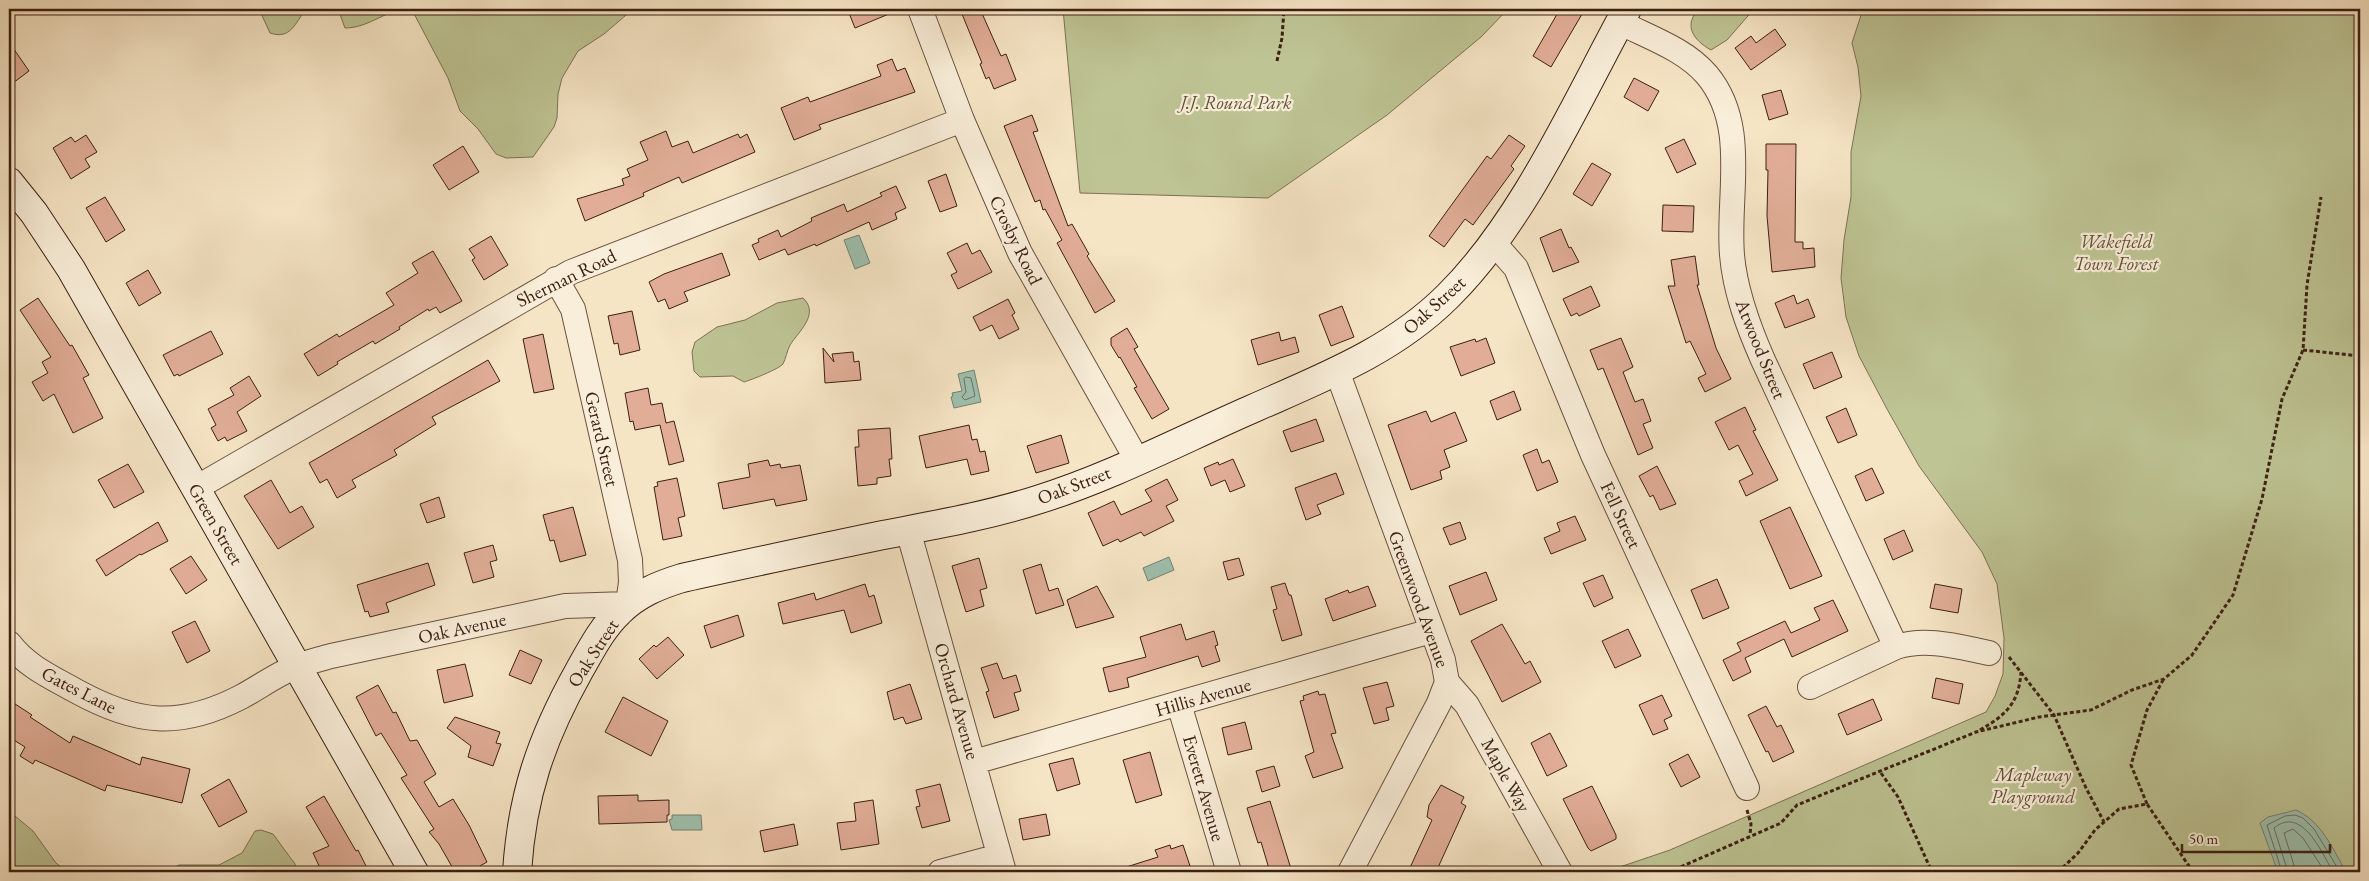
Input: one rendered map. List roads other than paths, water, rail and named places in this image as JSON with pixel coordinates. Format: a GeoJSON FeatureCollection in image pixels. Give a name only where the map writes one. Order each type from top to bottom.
{"type":"FeatureCollection","features":[{"type":"Feature","properties":{"kind":"street","name":"Crosby Road"},"geometry":{"type":"LineString","coordinates":[[920,9],[962,120],[1020,253],[1137,460]]}},
{"type":"Feature","properties":{"kind":"street","name":"Oak Street"},"geometry":{"type":"LineString","coordinates":[[517,872],[522,821],[532,775],[550,727],[594,645],[612,620],[628,604],[652,589],[682,578],[1033,502],[1080,485],[1378,351],[1416,325],[1454,290],[1494,242],[1529,188],[1623,16]]}},
{"type":"Feature","properties":{"kind":"street","name":"Atwood Street"},"geometry":{"type":"LineString","coordinates":[[1623,16],[1691,60],[1706,74],[1721,100],[1733,143],[1732,256],[1746,319],[1762,360],[1896,647]]}},
{"type":"Feature","properties":{"kind":"street","name":"Sherman Road"},"geometry":{"type":"LineString","coordinates":[[196,488],[556,279],[585,265],[962,120]]}},
{"type":"Feature","properties":{"kind":"street","name":"Green Street"},"geometry":{"type":"LineString","coordinates":[[9,182],[34,213],[71,269],[414,872]]}},
{"type":"Feature","properties":{"kind":"street","name":"Fell Street"},"geometry":{"type":"LineString","coordinates":[[1494,242],[1516,268],[1593,455],[1748,788]]}},
{"type":"Feature","properties":{"kind":"street","name":"Gerard Street"},"geometry":{"type":"LineString","coordinates":[[556,279],[572,309],[630,560],[631,582],[628,604]]}},
{"type":"Feature","properties":{"kind":"street","name":"Greenwood Avenue"},"geometry":{"type":"LineString","coordinates":[[1337,371],[1444,665],[1447,682],[1439,703],[1350,872]]}},
{"type":"Feature","properties":{"kind":"street","name":"Orchard Avenue"},"geometry":{"type":"LineString","coordinates":[[908,530],[1001,864]]}},
{"type":"Feature","properties":{"kind":"street","name":"Oak Avenue"},"geometry":{"type":"LineString","coordinates":[[297,666],[376,646],[565,606],[628,604]]}},
{"type":"Feature","properties":{"kind":"street","name":"Hillis Avenue"},"geometry":{"type":"LineString","coordinates":[[974,762],[1431,631]]}},
{"type":"Feature","properties":{"kind":"street"},"geometry":{"type":"LineString","coordinates":[[1810,687],[1896,647],[1911,643],[1931,642],[1989,653]]}},
{"type":"Feature","properties":{"kind":"street","name":"Gates Lane"},"geometry":{"type":"LineString","coordinates":[[9,643],[22,658],[37,669],[100,704],[128,714],[157,719],[186,717],[214,709],[297,666]]}},
{"type":"Feature","properties":{"kind":"street","name":"Maple Way"},"geometry":{"type":"LineString","coordinates":[[1447,682],[1464,700],[1560,872]]}},
{"type":"Feature","properties":{"kind":"street","name":"Everett Avenue"},"geometry":{"type":"LineString","coordinates":[[1179,704],[1228,872]]}},
{"type":"Feature","properties":{"kind":"street"},"geometry":{"type":"LineString","coordinates":[[940,872],[1001,864]]}},
{"type":"Feature","properties":{"kind":"water"},"geometry":{"type":"Polygon","coordinates":[[[859,235],[870,263],[855,269],[844,240],[859,235]]]}},
{"type":"Feature","properties":{"kind":"water"},"geometry":{"type":"Polygon","coordinates":[[[974,370],[981,402],[954,408],[951,397],[953,396],[952,393],[962,391],[958,374],[974,370]]]}},
{"type":"Feature","properties":{"kind":"water"},"geometry":{"type":"Polygon","coordinates":[[[1169,557],[1174,570],[1148,581],[1143,568],[1169,557]]]}},
{"type":"Feature","properties":{"kind":"water"},"geometry":{"type":"Polygon","coordinates":[[[2296,810],[2313,821],[2326,836],[2346,872],[2278,872],[2260,823],[2268,817],[2296,810]]]}},
{"type":"Feature","properties":{"kind":"water"},"geometry":{"type":"Polygon","coordinates":[[[672,815],[701,815],[702,830],[672,830],[669,820],[672,819],[672,815]]]}},
{"type":"Feature","properties":{"kind":"park label","name":"J.J. Round Park"},"geometry":{"type":"Point","coordinates":[1236,102]}},
{"type":"Feature","properties":{"kind":"park label","name":"Wakefield Town Forest"},"geometry":{"type":"Point","coordinates":[2116,252]}},
{"type":"Feature","properties":{"kind":"park label","name":"Mapleway Playground"},"geometry":{"type":"Point","coordinates":[2033,785]}}]}
